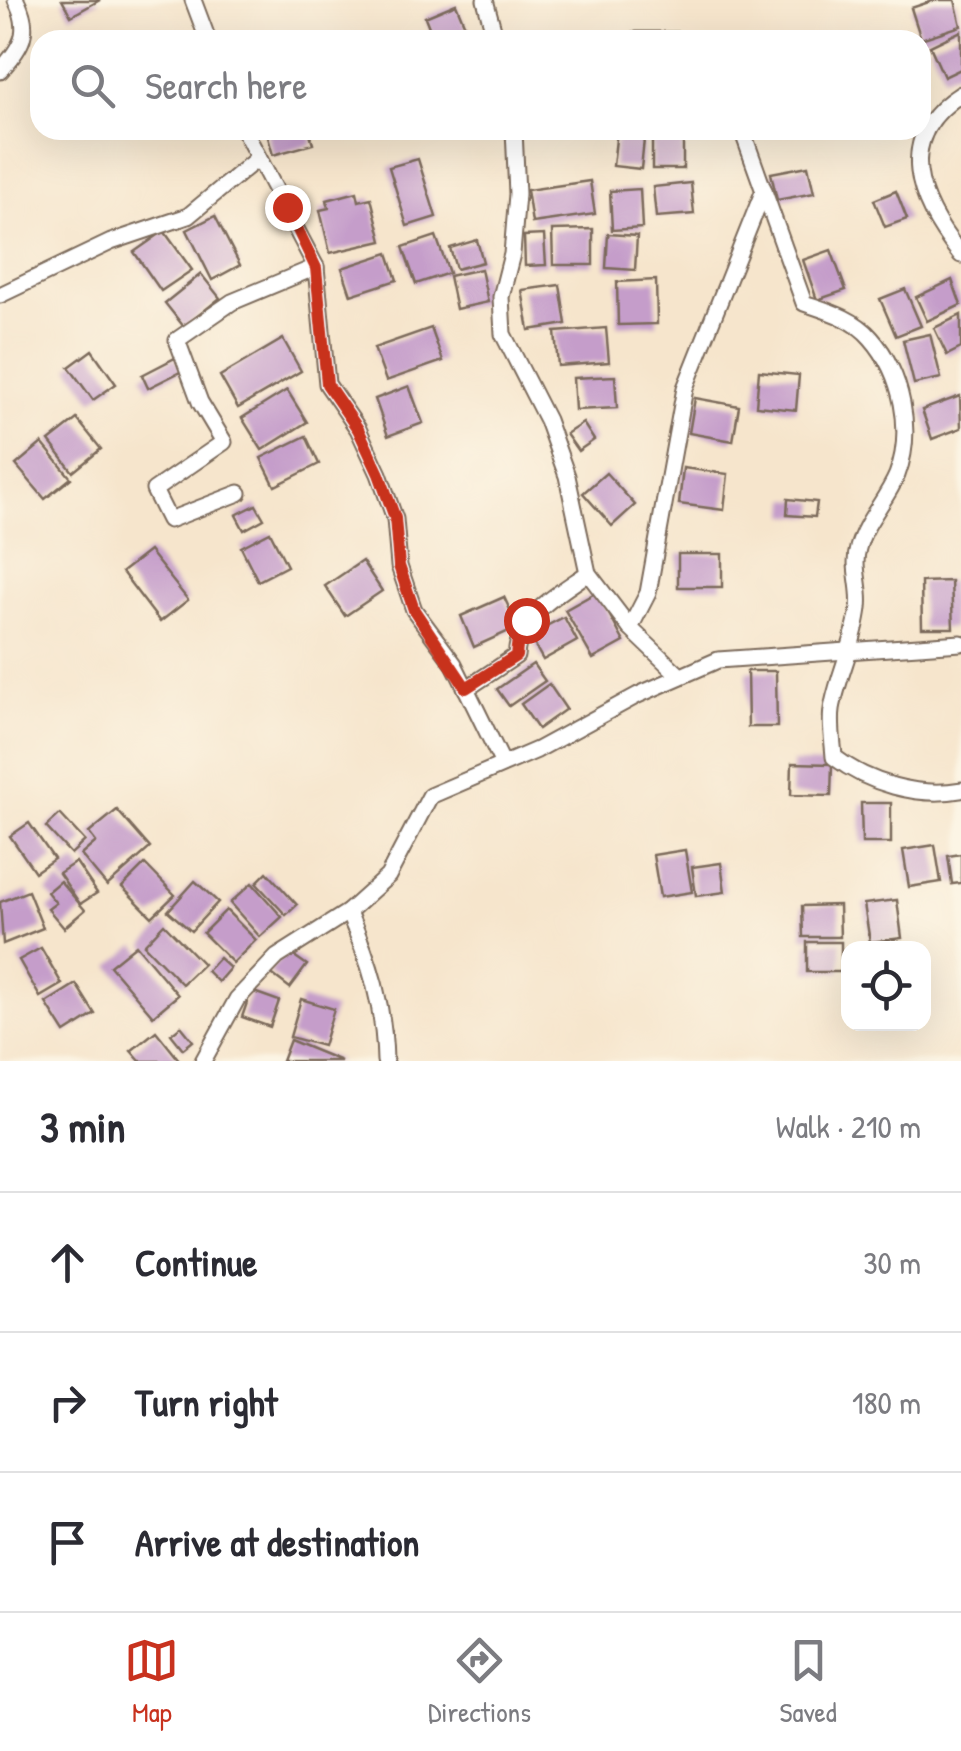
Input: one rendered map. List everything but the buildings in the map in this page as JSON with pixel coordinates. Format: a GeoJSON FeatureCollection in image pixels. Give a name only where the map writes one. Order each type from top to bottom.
{"type":"FeatureCollection","features":[{"type":"Feature","properties":{"kind":"street"},"geometry":{"type":"LineString","coordinates":[[0,71],[26,33],[25,18],[16,0]]}},
{"type":"Feature","properties":{"kind":"street"},"geometry":{"type":"LineString","coordinates":[[193,0],[204,30]]}},
{"type":"Feature","properties":{"kind":"street"},"geometry":{"type":"LineString","coordinates":[[485,0],[493,30]]}},
{"type":"Feature","properties":{"kind":"street"},"geometry":{"type":"LineString","coordinates":[[931,122],[961,94]]}},
{"type":"Feature","properties":{"kind":"street"},"geometry":{"type":"LineString","coordinates":[[249,140],[316,268],[327,384],[358,429],[379,474],[395,518],[399,566],[414,610],[466,688],[503,764]]}},
{"type":"Feature","properties":{"kind":"street"},"geometry":{"type":"LineString","coordinates":[[514,140],[517,194],[512,254],[501,297],[503,334],[554,438],[588,572],[630,628],[680,676]]}},
{"type":"Feature","properties":{"kind":"street"},"geometry":{"type":"LineString","coordinates":[[746,140],[804,303],[840,315],[870,337],[900,392],[905,429],[899,468],[886,500],[863,530],[855,560],[860,606],[853,648],[832,706],[834,757],[861,778],[941,794],[961,790]]}},
{"type":"Feature","properties":{"kind":"street"},"geometry":{"type":"LineString","coordinates":[[922,140],[916,172],[961,256]]}},
{"type":"Feature","properties":{"kind":"street"},"geometry":{"type":"LineString","coordinates":[[0,295],[110,242],[188,216],[258,158]]}},
{"type":"Feature","properties":{"kind":"street"},"geometry":{"type":"LineString","coordinates":[[630,628],[648,593],[684,388],[764,190]]}},
{"type":"Feature","properties":{"kind":"street"},"geometry":{"type":"LineString","coordinates":[[239,493],[169,520],[154,490],[224,442],[200,402],[177,340],[232,302],[316,268]]}},
{"type":"Feature","properties":{"kind":"street"},"geometry":{"type":"LineString","coordinates":[[466,688],[516,656],[526,620],[588,572]]}},
{"type":"Feature","properties":{"kind":"street"},"geometry":{"type":"LineString","coordinates":[[203,1061],[237,999],[277,957],[348,912],[388,876],[430,796],[718,660],[961,643]]}},
{"type":"Feature","properties":{"kind":"street"},"geometry":{"type":"LineString","coordinates":[[348,912],[372,966],[384,1024],[386,1061]]}},
{"type":"Feature","properties":{"kind":"route"},"geometry":{"type":"LineString","coordinates":[[287,207],[316,268],[327,384],[358,429],[379,474],[395,518],[399,566],[414,610],[454,664],[466,688],[516,656],[526,620]]}}]}
